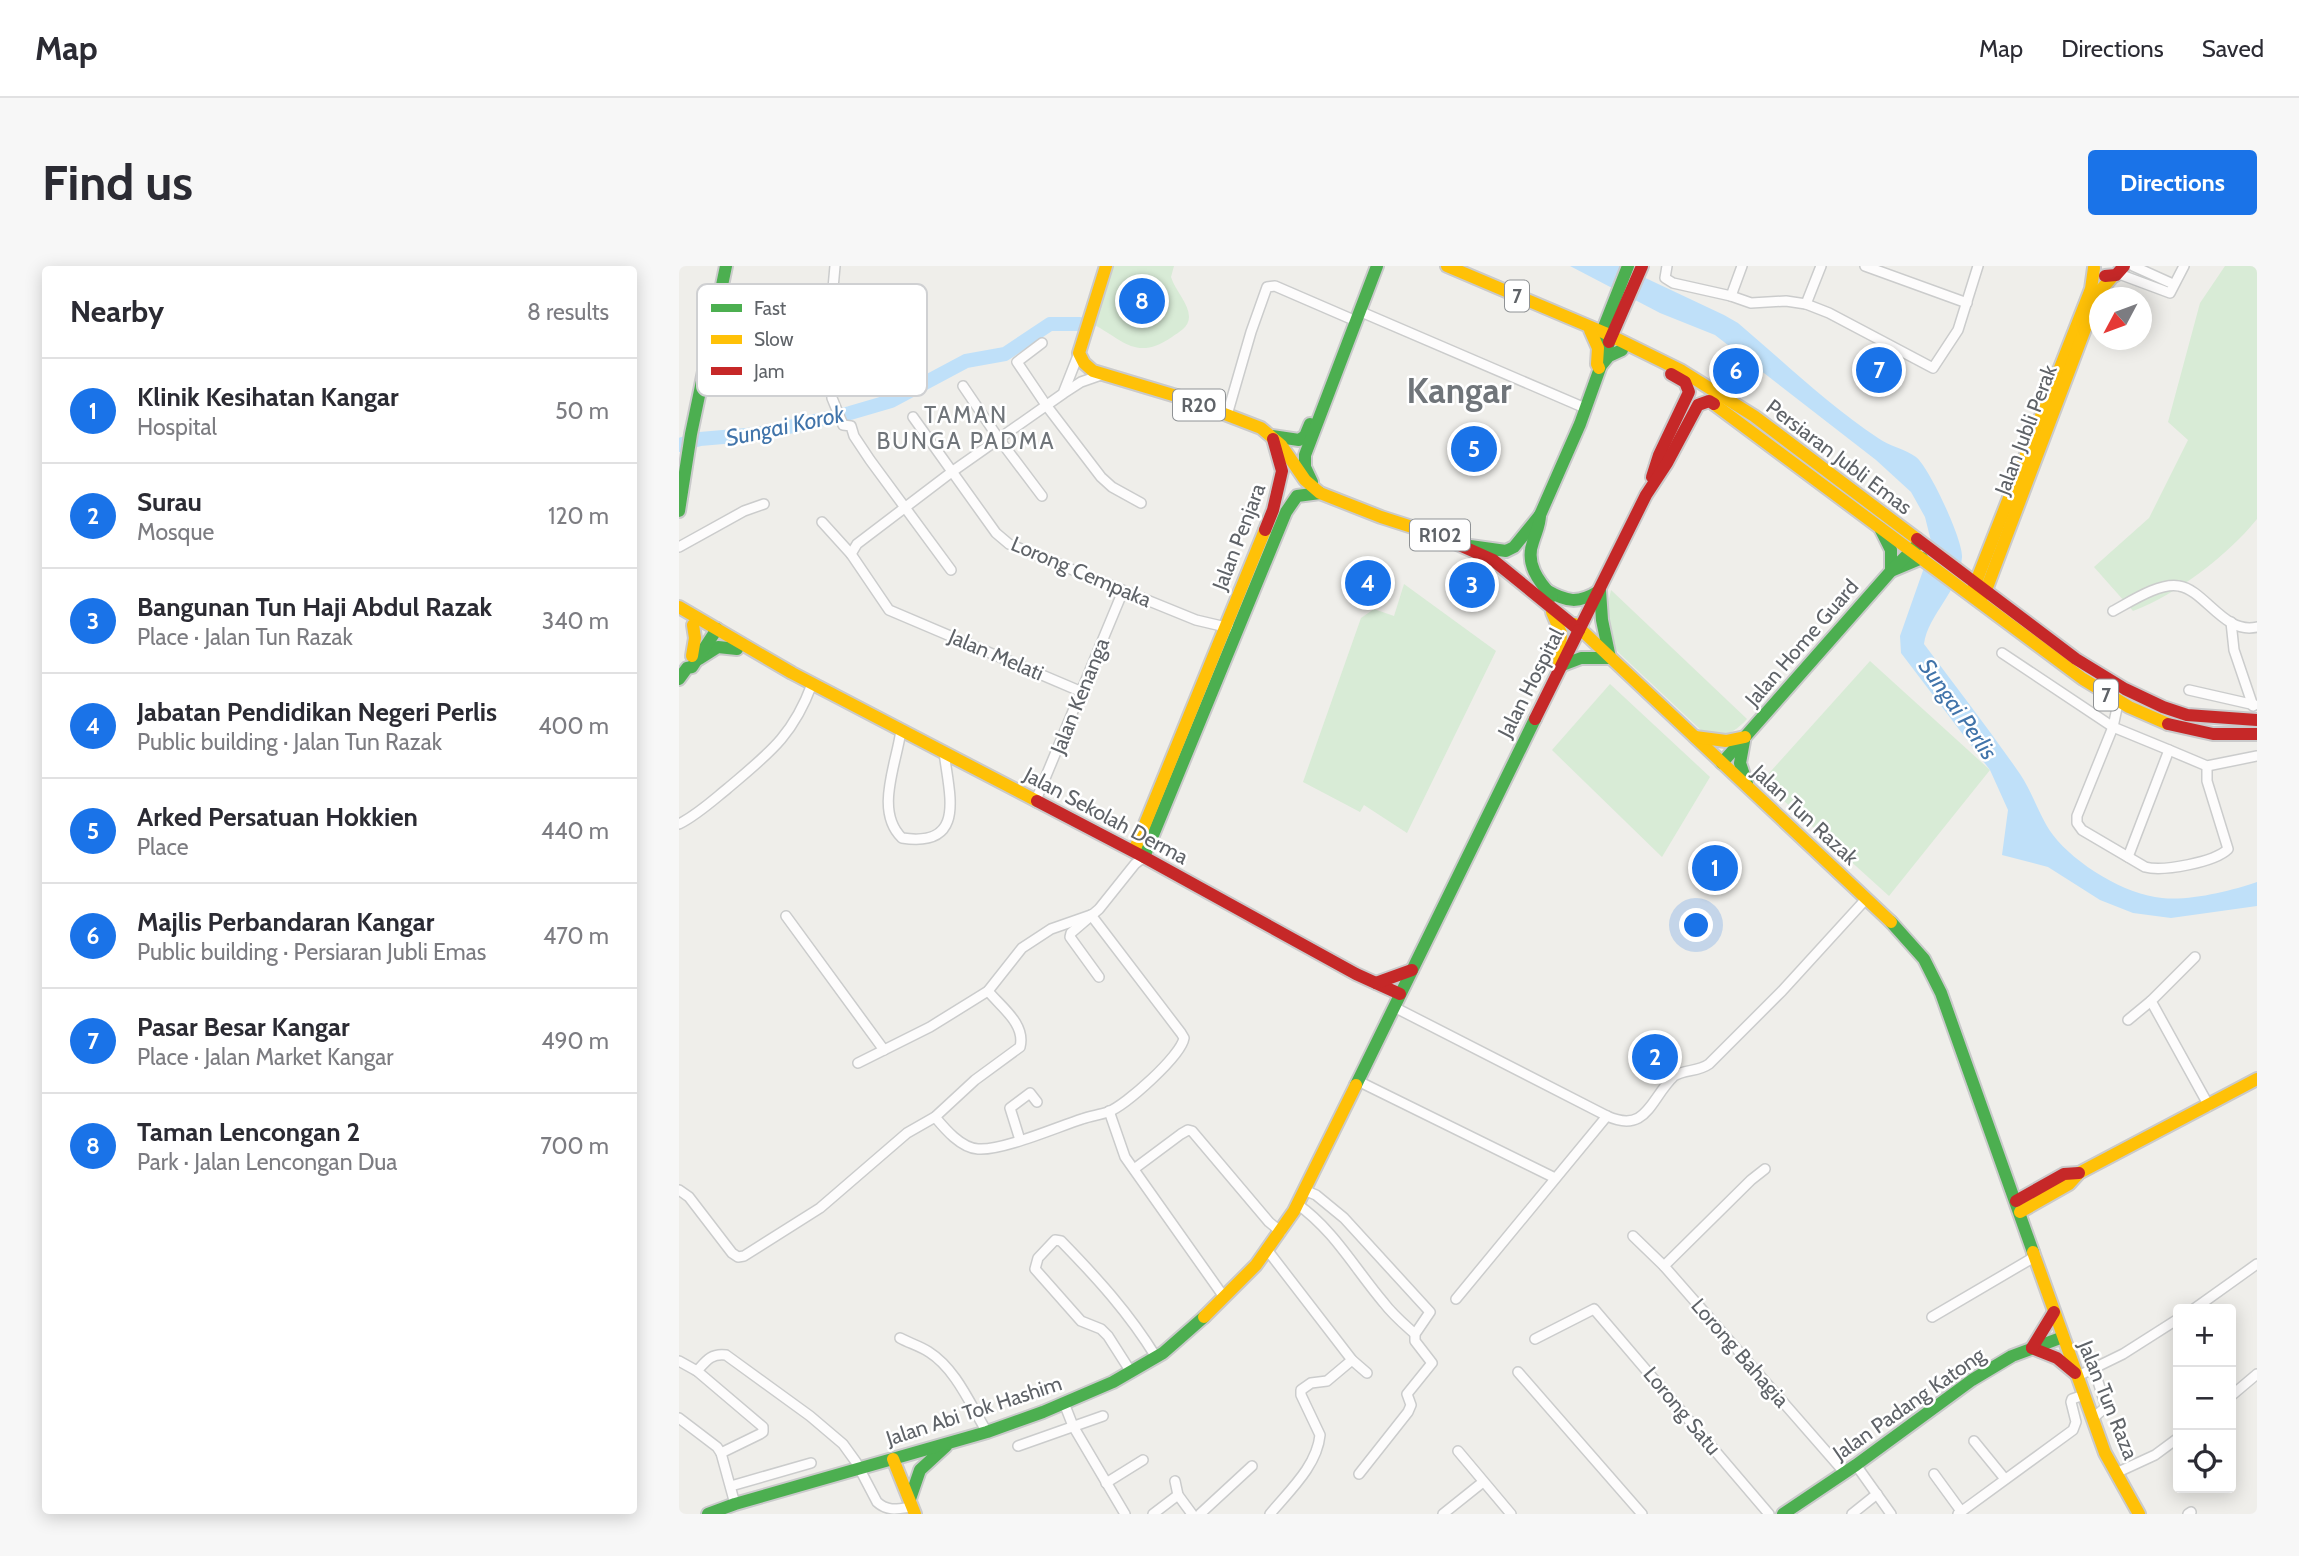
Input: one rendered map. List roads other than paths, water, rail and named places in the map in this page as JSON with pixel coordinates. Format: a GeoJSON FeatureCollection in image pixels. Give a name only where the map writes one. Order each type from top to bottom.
{"type":"FeatureCollection","features":[{"type":"Feature","properties":{"kind":"main road"},"geometry":{"type":"LineString","coordinates":[[722,284],[726,266]]}},
{"type":"Feature","properties":{"kind":"main road"},"geometry":{"type":"LineString","coordinates":[[1079,353],[1106,266]]}},
{"type":"Feature","properties":{"kind":"main road"},"geometry":{"type":"LineString","coordinates":[[1138,857],[1289,504],[1297,496],[1320,494],[1305,467],[1305,455],[1368,266]]}},
{"type":"Feature","properties":{"kind":"main road"},"geometry":{"type":"LineString","coordinates":[[1272,436],[1294,441],[1305,436],[1354,314],[1377,266]]}},
{"type":"Feature","properties":{"kind":"main road","name":"7"},"geometry":{"type":"LineString","coordinates":[[1447,266],[1588,326],[1628,349],[1690,374]]}},
{"type":"Feature","properties":{"kind":"main road"},"geometry":{"type":"LineString","coordinates":[[1628,266],[1620,305],[1628,349]]}},
{"type":"Feature","properties":{"kind":"main road"},"geometry":{"type":"LineString","coordinates":[[1462,544],[1506,551],[1520,542],[1541,515],[1585,408],[1607,337],[1641,266]]}},
{"type":"Feature","properties":{"kind":"main road"},"geometry":{"type":"LineString","coordinates":[[2094,267],[2102,276],[2119,272]]}},
{"type":"Feature","properties":{"kind":"main road","name":"Jalan Jubli Perak"},"geometry":{"type":"LineString","coordinates":[[1978,592],[2091,289],[2094,267]]}},
{"type":"Feature","properties":{"kind":"main road","name":"Jalan Jubli Perak"},"geometry":{"type":"LineString","coordinates":[[1978,592],[2099,292],[2102,286],[2119,272]]}},
{"type":"Feature","properties":{"kind":"main road"},"geometry":{"type":"LineString","coordinates":[[1588,326],[1597,344],[1599,368]]}},
{"type":"Feature","properties":{"kind":"main road"},"geometry":{"type":"LineString","coordinates":[[1599,368],[1614,352],[1628,349],[1682,379],[1694,399]]}},
{"type":"Feature","properties":{"kind":"main road","name":"R20"},"geometry":{"type":"LineString","coordinates":[[1079,353],[1087,367],[1101,375],[1183,398],[1261,428],[1272,436],[1305,480],[1320,494]]}},
{"type":"Feature","properties":{"kind":"main road"},"geometry":{"type":"LineString","coordinates":[[1690,374],[1694,399]]}},
{"type":"Feature","properties":{"kind":"main road","name":"Persiaran Jubli Emas"},"geometry":{"type":"LineString","coordinates":[[1690,374],[1710,386],[1750,422],[1879,525],[1920,549]]}},
{"type":"Feature","properties":{"kind":"main road"},"geometry":{"type":"LineString","coordinates":[[1694,399],[1710,386]]}},
{"type":"Feature","properties":{"kind":"main road"},"geometry":{"type":"LineString","coordinates":[[679,511],[699,396]]}},
{"type":"Feature","properties":{"kind":"main road","name":"Persiaran Jubli Emas"},"geometry":{"type":"LineString","coordinates":[[1694,399],[1709,401],[1750,422],[1920,549]]}},
{"type":"Feature","properties":{"kind":"main road","name":"Jalan Hospital"},"geometry":{"type":"LineString","coordinates":[[1397,1000],[1646,495],[1659,455],[1694,399]]}},
{"type":"Feature","properties":{"kind":"main road","name":"Jalan Penjara"},"geometry":{"type":"LineString","coordinates":[[1138,857],[1224,628],[1273,510],[1280,485],[1281,462],[1272,436]]}},
{"type":"Feature","properties":{"kind":"main road","name":"Jalan Tun Razak"},"geometry":{"type":"LineString","coordinates":[[1320,494],[1462,544],[1507,569],[1546,596],[1902,933],[1931,971],[1941,993],[2063,1337]]}},
{"type":"Feature","properties":{"kind":"main road"},"geometry":{"type":"LineString","coordinates":[[1541,515],[1541,523],[1529,552],[1536,576],[1559,626],[1559,667],[1581,658],[1610,658],[1602,620],[1600,590],[1583,601],[1572,603],[1546,596]]}},
{"type":"Feature","properties":{"kind":"main road"},"geometry":{"type":"LineString","coordinates":[[1879,525],[1891,550],[1891,571]]}},
{"type":"Feature","properties":{"kind":"main road"},"geometry":{"type":"LineString","coordinates":[[1891,571],[1920,549]]}},
{"type":"Feature","properties":{"kind":"main road","name":"7"},"geometry":{"type":"LineString","coordinates":[[1920,549],[2077,659],[2153,703],[2179,713],[2215,719],[2257,720]]}},
{"type":"Feature","properties":{"kind":"main road","name":"Jalan Home Guard"},"geometry":{"type":"LineString","coordinates":[[1722,763],[1891,571]]}},
{"type":"Feature","properties":{"kind":"main road","name":"7"},"geometry":{"type":"LineString","coordinates":[[1978,592],[2083,679],[2119,703],[2176,727],[2214,734],[2257,734]]}},
{"type":"Feature","properties":{"kind":"main road","name":"Jalan Sekolah Derma"},"geometry":{"type":"LineString","coordinates":[[679,607],[737,649],[792,673]]}},
{"type":"Feature","properties":{"kind":"main road","name":"Jalan Sekolah Derma"},"geometry":{"type":"LineString","coordinates":[[679,617],[693,625],[712,630],[1036,800],[1376,984],[1397,1000]]}},
{"type":"Feature","properties":{"kind":"main road"},"geometry":{"type":"LineString","coordinates":[[688,666],[695,638],[693,625]]}},
{"type":"Feature","properties":{"kind":"main road"},"geometry":{"type":"LineString","coordinates":[[688,666],[712,630]]}},
{"type":"Feature","properties":{"kind":"main road"},"geometry":{"type":"LineString","coordinates":[[688,666],[718,647],[737,649]]}},
{"type":"Feature","properties":{"kind":"main road"},"geometry":{"type":"LineString","coordinates":[[1695,737],[1723,742],[1733,742],[1745,737]]}},
{"type":"Feature","properties":{"kind":"main road"},"geometry":{"type":"LineString","coordinates":[[1745,737],[1740,763],[1744,780],[1752,792]]}},
{"type":"Feature","properties":{"kind":"main road"},"geometry":{"type":"LineString","coordinates":[[1388,1019],[1386,999],[1376,984],[1412,970]]}},
{"type":"Feature","properties":{"kind":"main road","name":"Jalan Abi Tok Hashim"},"geometry":{"type":"LineString","coordinates":[[708,1514],[987,1432],[1064,1403],[1131,1372],[1156,1357],[1224,1297],[1268,1251],[1281,1232],[1304,1191],[1397,1000]]}},
{"type":"Feature","properties":{"kind":"main road"},"geometry":{"type":"LineString","coordinates":[[2018,1206],[2064,1174],[2079,1173],[2257,1079]]}},
{"type":"Feature","properties":{"kind":"main road"},"geometry":{"type":"LineString","coordinates":[[2055,1312],[2032,1348],[2057,1358],[2078,1376]]}},
{"type":"Feature","properties":{"kind":"main road","name":"Jalan Padang Katong"},"geometry":{"type":"LineString","coordinates":[[1785,1513],[1851,1469],[1972,1380],[2012,1356],[2063,1337]]}},
{"type":"Feature","properties":{"kind":"main road","name":"Jalan Tun Raza"},"geometry":{"type":"LineString","coordinates":[[2063,1337],[2105,1453],[2139,1514]]}},
{"type":"Feature","properties":{"kind":"main road"},"geometry":{"type":"LineString","coordinates":[[912,1507],[920,1470],[949,1443]]}},
{"type":"Feature","properties":{"kind":"main road"},"geometry":{"type":"LineString","coordinates":[[893,1459],[912,1507]]}},
{"type":"Feature","properties":{"kind":"street"},"geometry":{"type":"LineString","coordinates":[[833,284],[835,266]]}},
{"type":"Feature","properties":{"kind":"street"},"geometry":{"type":"LineString","coordinates":[[1667,266],[1665,273],[1668,281],[1751,303],[1786,301],[1806,304],[1829,313],[1933,368],[1956,335],[1978,266]]}},
{"type":"Feature","properties":{"kind":"street"},"geometry":{"type":"LineString","coordinates":[[1731,296],[1742,266]]}},
{"type":"Feature","properties":{"kind":"street"},"geometry":{"type":"LineString","coordinates":[[1806,304],[1821,266]]}},
{"type":"Feature","properties":{"kind":"street"},"geometry":{"type":"LineString","coordinates":[[1865,266],[1967,303]]}},
{"type":"Feature","properties":{"kind":"street"},"geometry":{"type":"LineString","coordinates":[[2133,266],[2172,289]]}},
{"type":"Feature","properties":{"kind":"street"},"geometry":{"type":"LineString","coordinates":[[2172,289],[2182,267]]}},
{"type":"Feature","properties":{"kind":"street"},"geometry":{"type":"LineString","coordinates":[[2119,272],[2172,289]]}},
{"type":"Feature","properties":{"kind":"street"},"geometry":{"type":"LineString","coordinates":[[1227,415],[1248,339],[1267,287],[1275,286],[1354,314],[1585,408]]}},
{"type":"Feature","properties":{"kind":"street"},"geometry":{"type":"LineString","coordinates":[[1042,342],[1017,362],[1101,477],[1112,487],[1140,502]]}},
{"type":"Feature","properties":{"kind":"street"},"geometry":{"type":"LineString","coordinates":[[1064,393],[1079,353]]}},
{"type":"Feature","properties":{"kind":"street"},"geometry":{"type":"LineString","coordinates":[[851,554],[857,544],[953,471],[1064,393],[1081,382],[1101,375]]}},
{"type":"Feature","properties":{"kind":"street"},"geometry":{"type":"LineString","coordinates":[[963,386],[1042,496]]}},
{"type":"Feature","properties":{"kind":"street"},"geometry":{"type":"LineString","coordinates":[[832,396],[843,425],[851,426],[903,508],[951,570]]}},
{"type":"Feature","properties":{"kind":"street","name":"Lorong Cempaka"},"geometry":{"type":"LineString","coordinates":[[913,417],[996,533],[1009,544],[1196,620],[1224,628],[1238,628]]}},
{"type":"Feature","properties":{"kind":"street"},"geometry":{"type":"LineString","coordinates":[[679,547],[764,504]]}},
{"type":"Feature","properties":{"kind":"street","name":"Jalan Melati"},"geometry":{"type":"LineString","coordinates":[[822,522],[851,554],[889,610],[956,636],[1082,692]]}},
{"type":"Feature","properties":{"kind":"street"},"geometry":{"type":"LineString","coordinates":[[2113,611],[2151,592],[2181,585],[2242,629],[2257,627]]}},
{"type":"Feature","properties":{"kind":"street","name":"Jalan Kenanga"},"geometry":{"type":"LineString","coordinates":[[1036,800],[1123,591]]}},
{"type":"Feature","properties":{"kind":"street"},"geometry":{"type":"LineString","coordinates":[[2231,622],[2234,650],[2255,705]]}},
{"type":"Feature","properties":{"kind":"street"},"geometry":{"type":"LineString","coordinates":[[2003,653],[2113,726],[2169,750],[2207,765],[2257,756]]}},
{"type":"Feature","properties":{"kind":"street"},"geometry":{"type":"LineString","coordinates":[[679,824],[697,813],[770,754],[804,706],[811,684]]}},
{"type":"Feature","properties":{"kind":"street"},"geometry":{"type":"LineString","coordinates":[[2189,690],[2255,705]]}},
{"type":"Feature","properties":{"kind":"street"},"geometry":{"type":"LineString","coordinates":[[2119,703],[2113,726],[2077,816],[2077,823],[2082,830],[2145,867],[2156,870],[2223,854],[2228,849],[2207,781],[2207,765]]}},
{"type":"Feature","properties":{"kind":"street"},"geometry":{"type":"LineString","coordinates":[[901,730],[887,802],[895,832],[902,838],[925,839],[945,829],[949,820],[949,795],[944,752]]}},
{"type":"Feature","properties":{"kind":"street"},"geometry":{"type":"LineString","coordinates":[[2128,856],[2169,750]]}},
{"type":"Feature","properties":{"kind":"street"},"geometry":{"type":"LineString","coordinates":[[1099,977],[1070,937],[1072,931],[1099,909],[1138,857]]}},
{"type":"Feature","properties":{"kind":"street"},"geometry":{"type":"LineString","coordinates":[[1397,1000],[1607,1116],[1633,1122],[1643,1115],[1674,1076],[1681,1071],[1703,1068],[1709,1064],[1762,1012],[1866,899]]}},
{"type":"Feature","properties":{"kind":"street"},"geometry":{"type":"LineString","coordinates":[[858,1063],[930,1027],[988,991],[1022,948],[1051,929],[1091,915]]}},
{"type":"Feature","properties":{"kind":"street"},"geometry":{"type":"LineString","coordinates":[[935,1117],[955,1137],[975,1149],[1020,1140],[1109,1111],[1156,1076],[1181,1046],[1184,1038],[1091,915]]}},
{"type":"Feature","properties":{"kind":"street"},"geometry":{"type":"LineString","coordinates":[[786,916],[884,1050]]}},
{"type":"Feature","properties":{"kind":"street"},"geometry":{"type":"LineString","coordinates":[[2128,1020],[2151,1002],[2195,957]]}},
{"type":"Feature","properties":{"kind":"street"},"geometry":{"type":"LineString","coordinates":[[679,1190],[689,1197],[732,1253],[741,1257],[811,1215],[907,1133],[935,1117],[975,1080],[1020,1047],[1022,1040],[1019,1027],[988,991]]}},
{"type":"Feature","properties":{"kind":"street"},"geometry":{"type":"LineString","coordinates":[[2151,1002],[2209,1106]]}},
{"type":"Feature","properties":{"kind":"street"},"geometry":{"type":"LineString","coordinates":[[1358,1081],[1555,1178]]}},
{"type":"Feature","properties":{"kind":"street"},"geometry":{"type":"LineString","coordinates":[[1020,1140],[1011,1106],[1030,1093],[1037,1102]]}},
{"type":"Feature","properties":{"kind":"street"},"geometry":{"type":"LineString","coordinates":[[1109,1111],[1121,1147],[1134,1169],[1224,1297]]}},
{"type":"Feature","properties":{"kind":"street"},"geometry":{"type":"LineString","coordinates":[[1455,1299],[1607,1116]]}},
{"type":"Feature","properties":{"kind":"street"},"geometry":{"type":"LineString","coordinates":[[1134,1169],[1181,1134],[1192,1131],[1269,1222],[1281,1232]]}},
{"type":"Feature","properties":{"kind":"street"},"geometry":{"type":"LineString","coordinates":[[1664,1266],[1765,1169]]}},
{"type":"Feature","properties":{"kind":"street"},"geometry":{"type":"LineString","coordinates":[[1304,1191],[1316,1195],[1344,1218],[1428,1309],[1429,1316],[1415,1334]]}},
{"type":"Feature","properties":{"kind":"street"},"geometry":{"type":"LineString","coordinates":[[1297,1204],[1336,1240],[1384,1304],[1415,1334],[1416,1344],[1432,1363],[1407,1394],[1411,1405],[1408,1412],[1359,1474]]}},
{"type":"Feature","properties":{"kind":"street","name":"Lorong Bahagia"},"geometry":{"type":"LineString","coordinates":[[1633,1236],[1877,1494],[1891,1514]]}},
{"type":"Feature","properties":{"kind":"street"},"geometry":{"type":"LineString","coordinates":[[1131,1372],[1108,1336],[1101,1329],[1081,1321],[1035,1269],[1038,1258],[1055,1240],[1061,1241],[1111,1293],[1134,1322],[1156,1357]]}},
{"type":"Feature","properties":{"kind":"street"},"geometry":{"type":"LineString","coordinates":[[1268,1251],[1352,1360],[1367,1373]]}},
{"type":"Feature","properties":{"kind":"street"},"geometry":{"type":"LineString","coordinates":[[1932,1317],[2036,1256]]}},
{"type":"Feature","properties":{"kind":"street"},"geometry":{"type":"LineString","coordinates":[[2201,1304],[2257,1264]]}},
{"type":"Feature","properties":{"kind":"street","name":"Lorong Satu"},"geometry":{"type":"LineString","coordinates":[[1535,1339],[1594,1309],[1769,1514]]}},
{"type":"Feature","properties":{"kind":"street"},"geometry":{"type":"LineString","coordinates":[[2078,1376],[2134,1348],[2173,1323]]}},
{"type":"Feature","properties":{"kind":"street"},"geometry":{"type":"LineString","coordinates":[[899,1338],[940,1360],[987,1432]]}},
{"type":"Feature","properties":{"kind":"street"},"geometry":{"type":"LineString","coordinates":[[697,1371],[711,1356],[726,1355],[837,1438],[850,1452],[882,1507],[912,1507]]}},
{"type":"Feature","properties":{"kind":"street"},"geometry":{"type":"LineString","coordinates":[[1271,1514],[1314,1458],[1320,1442],[1320,1435],[1301,1391],[1311,1383],[1327,1381],[1352,1360]]}},
{"type":"Feature","properties":{"kind":"street"},"geometry":{"type":"LineString","coordinates":[[679,1361],[697,1371],[763,1427],[760,1434],[721,1453]]}},
{"type":"Feature","properties":{"kind":"street"},"geometry":{"type":"LineString","coordinates":[[2092,1419],[2106,1407],[2094,1369]]}},
{"type":"Feature","properties":{"kind":"street"},"geometry":{"type":"LineString","coordinates":[[1518,1372],[1642,1514]]}},
{"type":"Feature","properties":{"kind":"street"},"geometry":{"type":"LineString","coordinates":[[2236,1392],[2257,1374]]}},
{"type":"Feature","properties":{"kind":"street"},"geometry":{"type":"LineString","coordinates":[[1934,1474],[1960,1513],[2073,1430],[2076,1422],[2071,1402],[2084,1395]]}},
{"type":"Feature","properties":{"kind":"street"},"geometry":{"type":"LineString","coordinates":[[1064,1403],[1073,1426],[1125,1514]]}},
{"type":"Feature","properties":{"kind":"street"},"geometry":{"type":"LineString","coordinates":[[1019,1446],[1103,1416]]}},
{"type":"Feature","properties":{"kind":"street"},"geometry":{"type":"LineString","coordinates":[[679,1418],[721,1453],[735,1504]]}},
{"type":"Feature","properties":{"kind":"street"},"geometry":{"type":"LineString","coordinates":[[1975,1441],[2004,1479]]}},
{"type":"Feature","properties":{"kind":"street"},"geometry":{"type":"LineString","coordinates":[[2116,1474],[2155,1455],[2173,1442]]}},
{"type":"Feature","properties":{"kind":"street"},"geometry":{"type":"LineString","coordinates":[[1458,1451],[1511,1514]]}},
{"type":"Feature","properties":{"kind":"street"},"geometry":{"type":"LineString","coordinates":[[1106,1483],[1143,1460]]}},
{"type":"Feature","properties":{"kind":"street"},"geometry":{"type":"LineString","coordinates":[[731,1486],[811,1463]]}},
{"type":"Feature","properties":{"kind":"street"},"geometry":{"type":"LineString","coordinates":[[1200,1514],[1252,1466]]}},
{"type":"Feature","properties":{"kind":"street"},"geometry":{"type":"LineString","coordinates":[[1175,1482],[1178,1495],[1192,1514]]}},
{"type":"Feature","properties":{"kind":"street"},"geometry":{"type":"LineString","coordinates":[[1443,1514],[1483,1482]]}},
{"type":"Feature","properties":{"kind":"street"},"geometry":{"type":"LineString","coordinates":[[1852,1514],[1877,1494]]}},
{"type":"Feature","properties":{"kind":"street"},"geometry":{"type":"LineString","coordinates":[[1153,1514],[1178,1495]]}},
{"type":"Feature","properties":{"kind":"water","name":"Sungai Perlis"},"geometry":{"type":"Polygon","coordinates":[[[1570,266],[1620,266],[1724,315],[1738,323],[1860,425],[1882,441],[1916,457],[1929,474],[1944,504],[1962,557],[1956,581],[1931,623],[1924,644],[2020,774],[2053,835],[2088,867],[2133,891],[2173,899],[2223,892],[2257,882],[2257,906],[2171,918],[2133,913],[2100,900],[2048,867],[2002,855],[2008,810],[1990,770],[1901,653],[1900,636],[1932,545],[1925,517],[1911,492],[1876,460],[1715,335],[1660,313],[1570,266]]]}},
{"type":"Feature","properties":{"kind":"waterway","name":"Sungai Korok"},"geometry":{"type":"LineString","coordinates":[[927,382],[966,361],[1005,354],[1050,324],[1080,324]]}},
{"type":"Feature","properties":{"kind":"waterway","name":"Sungai Korok"},"geometry":{"type":"LineString","coordinates":[[679,445],[700,439],[758,434],[850,413],[900,396]]}},
{"type":"Feature","properties":{"kind":"place","name":"Taman Lencongan 2"},"geometry":{"type":"Point","coordinates":[1142,301]}},
{"type":"Feature","properties":{"kind":"place","name":"Pasar Besar Kangar"},"geometry":{"type":"Point","coordinates":[1879,370]}},
{"type":"Feature","properties":{"kind":"place","name":"Majlis Perbandaran Kangar"},"geometry":{"type":"Point","coordinates":[1736,371]}},
{"type":"Feature","properties":{"kind":"place","name":"Arked Persatuan Hokkien"},"geometry":{"type":"Point","coordinates":[1474,449]}},
{"type":"Feature","properties":{"kind":"place","name":"Jabatan Pendidikan Negeri Perlis"},"geometry":{"type":"Point","coordinates":[1368,583]}},
{"type":"Feature","properties":{"kind":"place","name":"Bangunan Tun Haji Abdul Razak"},"geometry":{"type":"Point","coordinates":[1472,585]}},
{"type":"Feature","properties":{"kind":"place","name":"Klinik Kesihatan Kangar"},"geometry":{"type":"Point","coordinates":[1715,868]}},
{"type":"Feature","properties":{"kind":"place","name":"Surau"},"geometry":{"type":"Point","coordinates":[1655,1057]}},
{"type":"Feature","properties":{"kind":"district","name":"Kangar"},"geometry":{"type":"Point","coordinates":[1459,391]}},
{"type":"Feature","properties":{"kind":"district","name":"TAMAN BUNGA PADMA"},"geometry":{"type":"Point","coordinates":[966,428]}}]}
